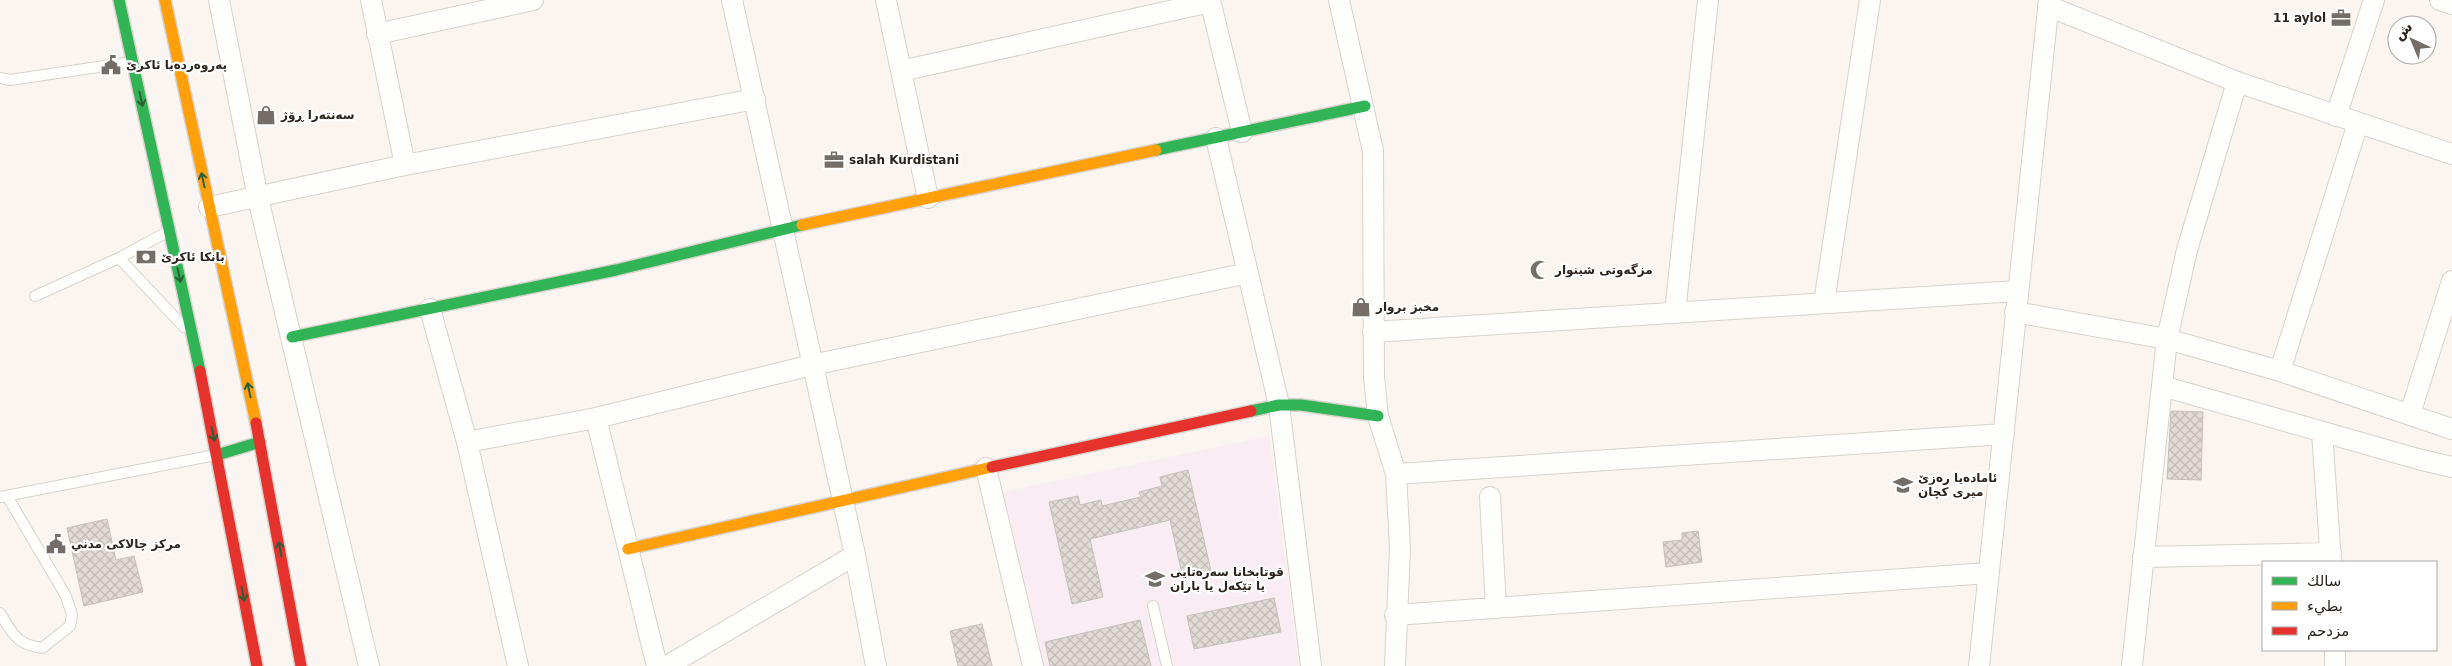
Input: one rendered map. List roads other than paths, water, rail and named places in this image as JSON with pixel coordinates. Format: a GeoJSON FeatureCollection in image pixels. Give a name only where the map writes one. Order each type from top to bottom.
{"type":"FeatureCollection","features":[{"type":"Feature","properties":{"kind":"street"},"geometry":{"type":"LineString","coordinates":[[120,0],[217,455],[257,666]]}},
{"type":"Feature","properties":{"kind":"street"},"geometry":{"type":"LineString","coordinates":[[165,0],[260,442],[302,666]]}},
{"type":"Feature","properties":{"kind":"street"},"geometry":{"type":"LineString","coordinates":[[172,36],[175,0]]}},
{"type":"Feature","properties":{"kind":"street"},"geometry":{"type":"LineString","coordinates":[[220,0],[258,198],[369,666]]}},
{"type":"Feature","properties":{"kind":"street"},"geometry":{"type":"LineString","coordinates":[[371,0],[404,165]]}},
{"type":"Feature","properties":{"kind":"street"},"geometry":{"type":"LineString","coordinates":[[377,34],[533,0]]}},
{"type":"Feature","properties":{"kind":"street"},"geometry":{"type":"LineString","coordinates":[[732,0],[855,554],[876,666]]}},
{"type":"Feature","properties":{"kind":"street"},"geometry":{"type":"LineString","coordinates":[[886,0],[928,198]]}},
{"type":"Feature","properties":{"kind":"street"},"geometry":{"type":"LineString","coordinates":[[1340,0],[1365,106],[1373,151],[1373,332],[1378,416],[1396,474],[1400,548],[1395,615],[1395,666]]}},
{"type":"Feature","properties":{"kind":"street"},"geometry":{"type":"LineString","coordinates":[[1675,312],[1708,0]]}},
{"type":"Feature","properties":{"kind":"street"},"geometry":{"type":"LineString","coordinates":[[1824,303],[1870,0]]}},
{"type":"Feature","properties":{"kind":"street"},"geometry":{"type":"LineString","coordinates":[[2336,116],[2374,0]]}},
{"type":"Feature","properties":{"kind":"street"},"geometry":{"type":"LineString","coordinates":[[2440,0],[2452,4]]}},
{"type":"Feature","properties":{"kind":"street"},"geometry":{"type":"LineString","coordinates":[[901,71],[1210,1],[1242,132]]}},
{"type":"Feature","properties":{"kind":"street"},"geometry":{"type":"LineString","coordinates":[[1979,666],[2017,291],[2049,3],[2237,82],[2452,154]]}},
{"type":"Feature","properties":{"kind":"street"},"geometry":{"type":"LineString","coordinates":[[2132,666],[2167,339],[2187,250],[2237,82]]}},
{"type":"Feature","properties":{"kind":"street"},"geometry":{"type":"LineString","coordinates":[[209,207],[258,198],[404,165],[755,99]]}},
{"type":"Feature","properties":{"kind":"street"},"geometry":{"type":"LineString","coordinates":[[292,337],[616,270],[783,229],[1365,106]]}},
{"type":"Feature","properties":{"kind":"street"},"geometry":{"type":"LineString","coordinates":[[2280,372],[2358,123]]}},
{"type":"Feature","properties":{"kind":"street"},"geometry":{"type":"LineString","coordinates":[[1216,138],[1279,405],[1311,666]]}},
{"type":"Feature","properties":{"kind":"street"},"geometry":{"type":"LineString","coordinates":[[467,442],[596,418],[812,365],[1248,273]]}},
{"type":"Feature","properties":{"kind":"street"},"geometry":{"type":"LineString","coordinates":[[2410,414],[2452,282]]}},
{"type":"Feature","properties":{"kind":"street"},"geometry":{"type":"LineString","coordinates":[[1373,332],[2017,291]]}},
{"type":"Feature","properties":{"kind":"street"},"geometry":{"type":"LineString","coordinates":[[430,309],[467,442],[518,666]]}},
{"type":"Feature","properties":{"kind":"street"},"geometry":{"type":"LineString","coordinates":[[2015,312],[2167,339],[2280,372],[2452,429]]}},
{"type":"Feature","properties":{"kind":"street"},"geometry":{"type":"LineString","coordinates":[[2162,386],[2452,467]]}},
{"type":"Feature","properties":{"kind":"street"},"geometry":{"type":"LineString","coordinates":[[628,550],[842,499],[1279,405],[1301,405],[1378,416]]}},
{"type":"Feature","properties":{"kind":"street"},"geometry":{"type":"LineString","coordinates":[[596,418],[628,550],[669,665],[855,554]]}},
{"type":"Feature","properties":{"kind":"street"},"geometry":{"type":"LineString","coordinates":[[2143,557],[2331,558],[2322,432]]}},
{"type":"Feature","properties":{"kind":"street"},"geometry":{"type":"LineString","coordinates":[[1396,474],[2004,434]]}},
{"type":"Feature","properties":{"kind":"street"},"geometry":{"type":"LineString","coordinates":[[217,455],[260,442]]}},
{"type":"Feature","properties":{"kind":"street"},"geometry":{"type":"LineString","coordinates":[[986,468],[1033,666]]}},
{"type":"Feature","properties":{"kind":"street"},"geometry":{"type":"LineString","coordinates":[[1490,497],[1496,608]]}},
{"type":"Feature","properties":{"kind":"street"},"geometry":{"type":"LineString","coordinates":[[1395,615],[1988,572]]}},
{"type":"Feature","properties":{"kind":"street"},"geometry":{"type":"LineString","coordinates":[[2334,651],[2335,666]]}},
{"type":"Feature","properties":{"kind":"lane"},"geometry":{"type":"LineString","coordinates":[[0,78],[10,80],[133,62]]}},
{"type":"Feature","properties":{"kind":"lane"},"geometry":{"type":"LineString","coordinates":[[35,296],[119,258],[169,230]]}},
{"type":"Feature","properties":{"kind":"lane"},"geometry":{"type":"LineString","coordinates":[[119,258],[192,336]]}},
{"type":"Feature","properties":{"kind":"lane"},"geometry":{"type":"LineString","coordinates":[[0,613],[16,639],[28,646],[42,648],[70,626],[72,615],[66,596],[4,496],[217,455]]}},
{"type":"Feature","properties":{"kind":"lane"},"geometry":{"type":"LineString","coordinates":[[1153,606],[1167,666]]}},
{"type":"Feature","properties":{"kind":"place","name":"11 aylol"},"geometry":{"type":"Point","coordinates":[2341,18]}},
{"type":"Feature","properties":{"kind":"place","name":"پەروەردەیا ئاكرێ"},"geometry":{"type":"Point","coordinates":[111,65]}},
{"type":"Feature","properties":{"kind":"place","name":"سەنتەرا ڕۆژ"},"geometry":{"type":"Point","coordinates":[266,115]}},
{"type":"Feature","properties":{"kind":"place","name":"salah Kurdistani"},"geometry":{"type":"Point","coordinates":[834,160]}},
{"type":"Feature","properties":{"kind":"place","name":"بانکا ئاکرێ"},"geometry":{"type":"Point","coordinates":[146,257]}},
{"type":"Feature","properties":{"kind":"place","name":"مزگەوتی شينوار"},"geometry":{"type":"Point","coordinates":[1540,270]}},
{"type":"Feature","properties":{"kind":"place","name":"مخبز بروار"},"geometry":{"type":"Point","coordinates":[1361,307]}},
{"type":"Feature","properties":{"kind":"place","name":"ئامادەيا رەزێ ميرى كچان"},"geometry":{"type":"Point","coordinates":[1903,485]}},
{"type":"Feature","properties":{"kind":"place","name":"مركز چالاکى مدني"},"geometry":{"type":"Point","coordinates":[56,544]}},
{"type":"Feature","properties":{"kind":"place","name":"قوتابخانا سەرەتایی یا تێکەل یا باران"},"geometry":{"type":"Point","coordinates":[1155,579]}}]}
